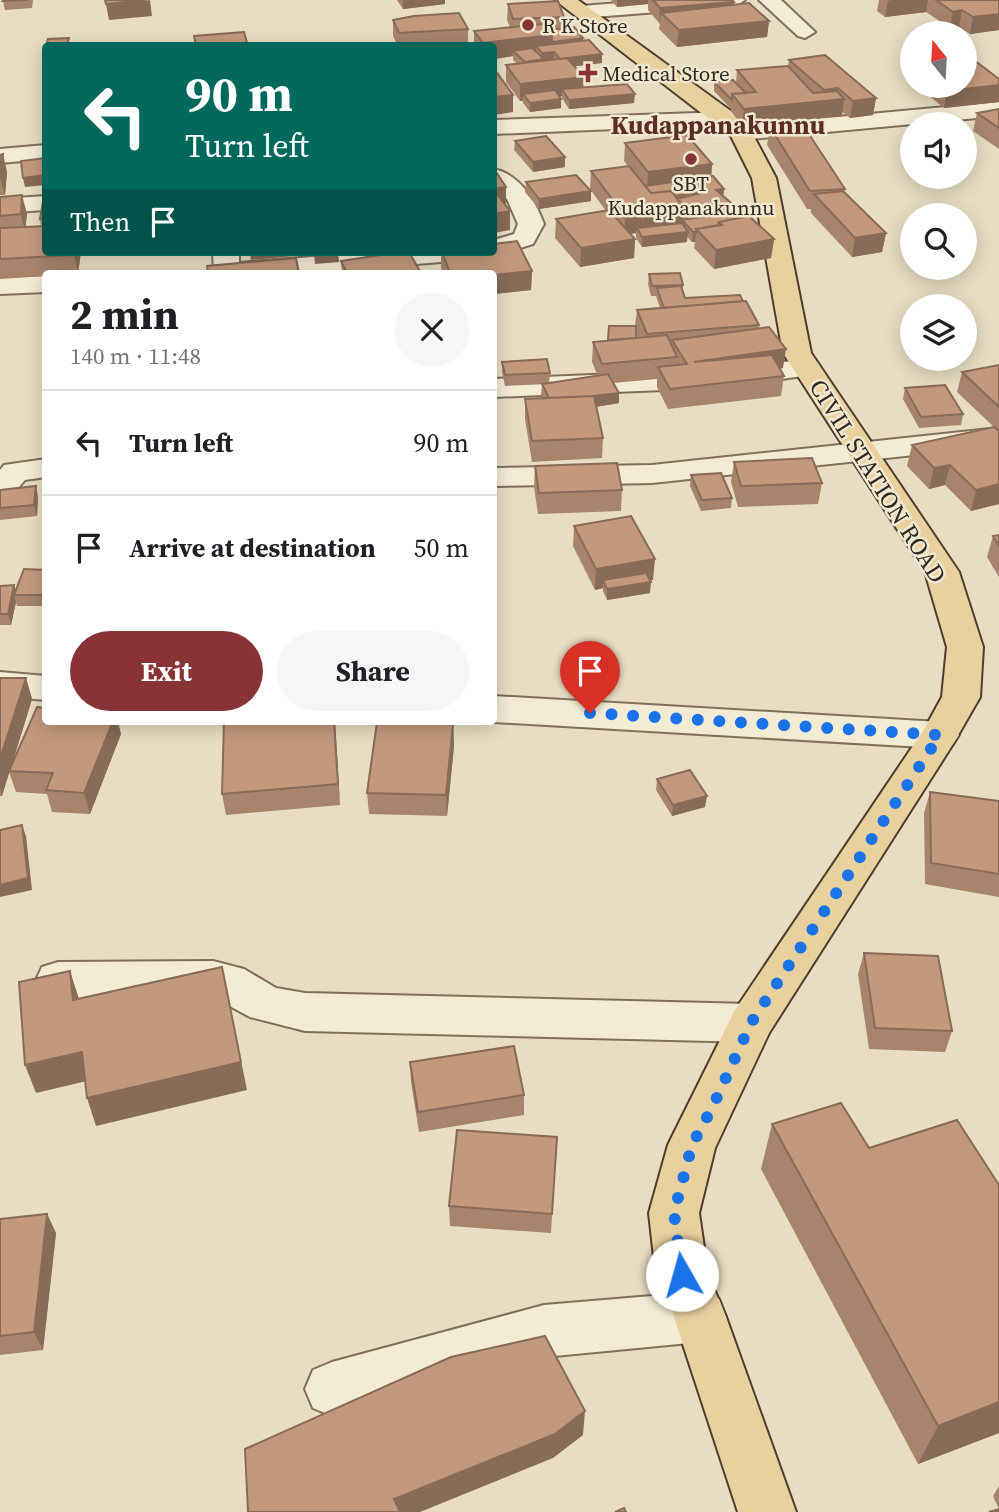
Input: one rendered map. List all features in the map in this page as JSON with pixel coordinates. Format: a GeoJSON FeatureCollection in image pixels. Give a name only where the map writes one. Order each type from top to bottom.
{"type":"FeatureCollection","features":[{"type":"Feature","properties":{"kind":"main road","name":"CIVIL STATION ROAD"},"geometry":{"type":"LineString","coordinates":[[573,6],[734,126],[764,178],[797,353],[942,572],[965,647],[961,697],[940,735],[751,1023],[692,1145],[674,1213],[682,1275],[700,1317],[767,1512]]}},
{"type":"Feature","properties":{"kind":"street"},"geometry":{"type":"LineString","coordinates":[[573,6],[735,0]]}},
{"type":"Feature","properties":{"kind":"street"},"geometry":{"type":"LineString","coordinates":[[769,0],[805,32]]}},
{"type":"Feature","properties":{"kind":"street"},"geometry":{"type":"LineString","coordinates":[[497,127],[734,126],[999,109]]}},
{"type":"Feature","properties":{"kind":"street"},"geometry":{"type":"LineString","coordinates":[[0,156],[42,152]]}},
{"type":"Feature","properties":{"kind":"street"},"geometry":{"type":"LineString","coordinates":[[497,178],[510,185],[526,209],[531,224],[524,239],[497,247]]}},
{"type":"Feature","properties":{"kind":"street"},"geometry":{"type":"LineString","coordinates":[[0,206],[42,203]]}},
{"type":"Feature","properties":{"kind":"street"},"geometry":{"type":"LineString","coordinates":[[250,270],[417,256]]}},
{"type":"Feature","properties":{"kind":"street"},"geometry":{"type":"LineString","coordinates":[[0,286],[42,284]]}},
{"type":"Feature","properties":{"kind":"street"},"geometry":{"type":"LineString","coordinates":[[497,388],[663,381],[681,384],[807,368]]}},
{"type":"Feature","properties":{"kind":"street"},"geometry":{"type":"LineString","coordinates":[[497,477],[652,474],[862,454],[999,437]]}},
{"type":"Feature","properties":{"kind":"street"},"geometry":{"type":"LineString","coordinates":[[0,489],[15,472],[42,469]]}},
{"type":"Feature","properties":{"kind":"street"},"geometry":{"type":"LineString","coordinates":[[0,684],[42,688]]}},
{"type":"Feature","properties":{"kind":"street"},"geometry":{"type":"LineString","coordinates":[[497,709],[940,735]]}},
{"type":"Feature","properties":{"kind":"street"},"geometry":{"type":"LineString","coordinates":[[58,980],[213,979],[228,982],[265,1004],[305,1012],[751,1023]]}},
{"type":"Feature","properties":{"kind":"street"},"geometry":{"type":"LineString","coordinates":[[332,1390],[544,1331],[700,1317]]}},
{"type":"Feature","properties":{"kind":"building"},"geometry":{"type":"Polygon","coordinates":[[[105,0],[145,0],[106,4],[105,0]]]}},
{"type":"Feature","properties":{"kind":"building"},"geometry":{"type":"Polygon","coordinates":[[[653,0],[732,0],[734,2],[660,8],[653,0]]]}},
{"type":"Feature","properties":{"kind":"building"},"geometry":{"type":"Polygon","coordinates":[[[936,0],[999,0],[999,14],[973,17],[962,10],[953,12],[936,0]]]}},
{"type":"Feature","properties":{"kind":"building"},"geometry":{"type":"Polygon","coordinates":[[[558,1],[564,17],[513,19],[508,4],[558,1]]]}},
{"type":"Feature","properties":{"kind":"building"},"geometry":{"type":"Polygon","coordinates":[[[749,3],[769,21],[679,30],[661,13],[749,3]]]}},
{"type":"Feature","properties":{"kind":"building"},"geometry":{"type":"Polygon","coordinates":[[[459,13],[468,29],[399,33],[393,20],[414,16],[459,13]]]}},
{"type":"Feature","properties":{"kind":"building"},"geometry":{"type":"Polygon","coordinates":[[[543,24],[552,35],[482,42],[474,31],[543,24]]]}},
{"type":"Feature","properties":{"kind":"building"},"geometry":{"type":"Polygon","coordinates":[[[574,27],[583,38],[553,42],[548,30],[574,27]]]}},
{"type":"Feature","properties":{"kind":"building"},"geometry":{"type":"Polygon","coordinates":[[[244,32],[247,42],[195,42],[194,36],[244,32]]]}},
{"type":"Feature","properties":{"kind":"building"},"geometry":{"type":"Polygon","coordinates":[[[69,38],[68,42],[47,42],[48,39],[69,38]]]}},
{"type":"Feature","properties":{"kind":"building"},"geometry":{"type":"Polygon","coordinates":[[[589,40],[602,54],[560,59],[554,52],[542,53],[536,46],[589,40]]]}},
{"type":"Feature","properties":{"kind":"building"},"geometry":{"type":"Polygon","coordinates":[[[532,48],[544,59],[525,62],[513,51],[532,48]]]}},
{"type":"Feature","properties":{"kind":"building"},"geometry":{"type":"Polygon","coordinates":[[[825,55],[876,98],[853,101],[838,88],[824,90],[789,60],[825,55]]]}},
{"type":"Feature","properties":{"kind":"building"},"geometry":{"type":"Polygon","coordinates":[[[567,58],[584,77],[520,84],[506,65],[567,58]]]}},
{"type":"Feature","properties":{"kind":"building"},"geometry":{"type":"Polygon","coordinates":[[[977,62],[999,79],[999,85],[977,88],[977,62]]]}},
{"type":"Feature","properties":{"kind":"building"},"geometry":{"type":"Polygon","coordinates":[[[788,66],[813,93],[837,91],[844,99],[744,109],[732,94],[756,92],[737,70],[788,66]]]}},
{"type":"Feature","properties":{"kind":"building"},"geometry":{"type":"Polygon","coordinates":[[[497,73],[513,95],[497,97],[497,73]]]}},
{"type":"Feature","properties":{"kind":"building"},"geometry":{"type":"Polygon","coordinates":[[[733,80],[746,93],[732,94],[732,100],[714,82],[733,80]]]}},
{"type":"Feature","properties":{"kind":"building"},"geometry":{"type":"Polygon","coordinates":[[[627,84],[635,94],[569,100],[562,89],[627,84]]]}},
{"type":"Feature","properties":{"kind":"building"},"geometry":{"type":"Polygon","coordinates":[[[555,90],[561,99],[530,103],[523,94],[555,90]]]}},
{"type":"Feature","properties":{"kind":"building"},"geometry":{"type":"Polygon","coordinates":[[[999,109],[999,128],[977,113],[999,109]]]}},
{"type":"Feature","properties":{"kind":"building"},"geometry":{"type":"Polygon","coordinates":[[[803,125],[845,189],[810,191],[770,127],[803,125]]]}},
{"type":"Feature","properties":{"kind":"building"},"geometry":{"type":"Polygon","coordinates":[[[687,135],[712,164],[648,172],[625,143],[687,135]]]}},
{"type":"Feature","properties":{"kind":"building"},"geometry":{"type":"Polygon","coordinates":[[[546,136],[565,157],[533,162],[515,141],[546,136]]]}},
{"type":"Feature","properties":{"kind":"building"},"geometry":{"type":"Polygon","coordinates":[[[3,154],[0,177],[0,155],[3,154]]]}},
{"type":"Feature","properties":{"kind":"building"},"geometry":{"type":"Polygon","coordinates":[[[42,158],[42,176],[23,178],[21,161],[42,158]]]}},
{"type":"Feature","properties":{"kind":"building"},"geometry":{"type":"Polygon","coordinates":[[[629,166],[651,193],[671,191],[685,208],[625,216],[591,171],[629,166]]]}},
{"type":"Feature","properties":{"kind":"building"},"geometry":{"type":"Polygon","coordinates":[[[497,174],[506,187],[497,188],[497,174]]]}},
{"type":"Feature","properties":{"kind":"building"},"geometry":{"type":"Polygon","coordinates":[[[576,175],[591,191],[539,199],[526,182],[576,175]]]}},
{"type":"Feature","properties":{"kind":"building"},"geometry":{"type":"Polygon","coordinates":[[[713,176],[724,189],[716,190],[736,207],[693,216],[677,199],[705,192],[675,196],[671,191],[651,193],[645,186],[713,176]]]}},
{"type":"Feature","properties":{"kind":"building"},"geometry":{"type":"Polygon","coordinates":[[[843,191],[886,233],[855,238],[814,194],[843,191]]]}},
{"type":"Feature","properties":{"kind":"building"},"geometry":{"type":"Polygon","coordinates":[[[497,194],[510,211],[497,213],[497,194]]]}},
{"type":"Feature","properties":{"kind":"building"},"geometry":{"type":"Polygon","coordinates":[[[22,195],[21,214],[0,216],[0,197],[22,195]]]}},
{"type":"Feature","properties":{"kind":"building"},"geometry":{"type":"Polygon","coordinates":[[[609,210],[635,239],[581,248],[556,219],[609,210]]]}},
{"type":"Feature","properties":{"kind":"building"},"geometry":{"type":"Polygon","coordinates":[[[733,212],[739,218],[696,229],[696,232],[682,220],[733,212]]]}},
{"type":"Feature","properties":{"kind":"building"},"geometry":{"type":"Polygon","coordinates":[[[749,216],[774,239],[716,250],[696,229],[722,225],[719,222],[749,216]]]}},
{"type":"Feature","properties":{"kind":"building"},"geometry":{"type":"Polygon","coordinates":[[[682,223],[688,232],[642,237],[637,228],[682,223]]]}},
{"type":"Feature","properties":{"kind":"building"},"geometry":{"type":"Polygon","coordinates":[[[42,226],[42,256],[56,256],[0,259],[0,228],[42,226]]]}},
{"type":"Feature","properties":{"kind":"building"},"geometry":{"type":"Polygon","coordinates":[[[517,241],[532,271],[497,275],[497,270],[449,270],[444,256],[497,256],[497,244],[517,241]]]}},
{"type":"Feature","properties":{"kind":"building"},"geometry":{"type":"Polygon","coordinates":[[[374,256],[411,256],[419,270],[346,270],[341,261],[374,256]]]}},
{"type":"Feature","properties":{"kind":"building"},"geometry":{"type":"Polygon","coordinates":[[[296,258],[298,270],[208,270],[207,266],[296,258]]]}},
{"type":"Feature","properties":{"kind":"building"},"geometry":{"type":"Polygon","coordinates":[[[680,273],[683,285],[652,286],[649,274],[680,273]]]}},
{"type":"Feature","properties":{"kind":"building"},"geometry":{"type":"Polygon","coordinates":[[[681,286],[685,298],[740,295],[743,301],[664,308],[657,288],[681,286]]]}},
{"type":"Feature","properties":{"kind":"building"},"geometry":{"type":"Polygon","coordinates":[[[746,301],[759,325],[647,334],[637,310],[746,301]]]}},
{"type":"Feature","properties":{"kind":"building"},"geometry":{"type":"Polygon","coordinates":[[[609,326],[636,326],[636,338],[608,340],[609,326]]]}},
{"type":"Feature","properties":{"kind":"building"},"geometry":{"type":"Polygon","coordinates":[[[769,327],[786,349],[694,362],[772,355],[784,376],[670,389],[658,367],[687,364],[672,340],[769,327]]]}},
{"type":"Feature","properties":{"kind":"building"},"geometry":{"type":"Polygon","coordinates":[[[667,335],[677,357],[602,364],[593,342],[667,335]]]}},
{"type":"Feature","properties":{"kind":"building"},"geometry":{"type":"Polygon","coordinates":[[[547,359],[550,373],[505,375],[502,362],[547,359]]]}},
{"type":"Feature","properties":{"kind":"building"},"geometry":{"type":"Polygon","coordinates":[[[999,365],[999,407],[962,372],[999,365]]]}},
{"type":"Feature","properties":{"kind":"building"},"geometry":{"type":"Polygon","coordinates":[[[608,374],[619,393],[549,398],[542,384],[608,374]]]}},
{"type":"Feature","properties":{"kind":"building"},"geometry":{"type":"Polygon","coordinates":[[[945,385],[963,414],[921,417],[905,388],[945,385]]]}},
{"type":"Feature","properties":{"kind":"building"},"geometry":{"type":"Polygon","coordinates":[[[594,396],[603,438],[532,441],[525,399],[594,396]]]}},
{"type":"Feature","properties":{"kind":"building"},"geometry":{"type":"Polygon","coordinates":[[[994,427],[999,431],[999,484],[976,490],[950,465],[934,468],[912,445],[994,427]]]}},
{"type":"Feature","properties":{"kind":"building"},"geometry":{"type":"Polygon","coordinates":[[[812,458],[822,483],[741,486],[734,462],[812,458]]]}},
{"type":"Feature","properties":{"kind":"building"},"geometry":{"type":"Polygon","coordinates":[[[617,463],[622,490],[539,493],[535,466],[617,463]]]}},
{"type":"Feature","properties":{"kind":"building"},"geometry":{"type":"Polygon","coordinates":[[[721,473],[732,498],[702,500],[691,475],[721,473]]]}},
{"type":"Feature","properties":{"kind":"building"},"geometry":{"type":"Polygon","coordinates":[[[36,486],[34,505],[0,508],[0,490],[36,486]]]}},
{"type":"Feature","properties":{"kind":"building"},"geometry":{"type":"Polygon","coordinates":[[[631,516],[655,559],[596,569],[574,526],[631,516]]]}},
{"type":"Feature","properties":{"kind":"building"},"geometry":{"type":"Polygon","coordinates":[[[999,535],[999,546],[993,536],[999,535]]]}},
{"type":"Feature","properties":{"kind":"building"},"geometry":{"type":"Polygon","coordinates":[[[24,569],[42,570],[42,595],[14,595],[24,569]]]}},
{"type":"Feature","properties":{"kind":"building"},"geometry":{"type":"Polygon","coordinates":[[[646,573],[651,582],[607,589],[603,580],[646,573]]]}},
{"type":"Feature","properties":{"kind":"building"},"geometry":{"type":"Polygon","coordinates":[[[14,585],[8,614],[0,614],[0,586],[14,585]]]}},
{"type":"Feature","properties":{"kind":"building"},"geometry":{"type":"Polygon","coordinates":[[[0,678],[26,678],[0,759],[0,678]]]}},
{"type":"Feature","properties":{"kind":"building"},"geometry":{"type":"Polygon","coordinates":[[[37,707],[42,708],[42,725],[111,725],[84,793],[46,790],[53,773],[9,771],[37,707]]]}},
{"type":"Feature","properties":{"kind":"building"},"geometry":{"type":"Polygon","coordinates":[[[224,725],[334,725],[338,784],[222,794],[224,725]]]}},
{"type":"Feature","properties":{"kind":"building"},"geometry":{"type":"Polygon","coordinates":[[[377,725],[453,725],[446,795],[367,793],[377,725]]]}},
{"type":"Feature","properties":{"kind":"building"},"geometry":{"type":"Polygon","coordinates":[[[690,770],[707,796],[673,805],[657,779],[690,770]]]}},
{"type":"Feature","properties":{"kind":"building"},"geometry":{"type":"Polygon","coordinates":[[[930,792],[999,801],[999,874],[931,863],[930,792]]]}},
{"type":"Feature","properties":{"kind":"building"},"geometry":{"type":"Polygon","coordinates":[[[22,825],[28,878],[0,885],[0,830],[22,825]]]}},
{"type":"Feature","properties":{"kind":"building"},"geometry":{"type":"Polygon","coordinates":[[[864,953],[938,956],[952,1031],[875,1028],[864,953]]]}},
{"type":"Feature","properties":{"kind":"building"},"geometry":{"type":"Polygon","coordinates":[[[222,967],[241,1062],[87,1098],[82,1052],[25,1065],[19,982],[70,971],[73,1000],[222,967]]]}},
{"type":"Feature","properties":{"kind":"building"},"geometry":{"type":"Polygon","coordinates":[[[514,1046],[524,1095],[418,1112],[410,1062],[514,1046]]]}},
{"type":"Feature","properties":{"kind":"building"},"geometry":{"type":"Polygon","coordinates":[[[841,1103],[869,1148],[957,1120],[999,1185],[999,1402],[938,1426],[772,1124],[841,1103]]]}},
{"type":"Feature","properties":{"kind":"building"},"geometry":{"type":"Polygon","coordinates":[[[457,1130],[557,1137],[552,1214],[449,1206],[457,1130]]]}},
{"type":"Feature","properties":{"kind":"building"},"geometry":{"type":"Polygon","coordinates":[[[47,1214],[34,1332],[0,1336],[0,1219],[47,1214]]]}},
{"type":"Feature","properties":{"kind":"building"},"geometry":{"type":"Polygon","coordinates":[[[545,1336],[585,1411],[555,1434],[394,1499],[400,1512],[248,1512],[245,1449],[451,1357],[545,1336]]]}},
{"type":"Feature","properties":{"kind":"place","name":"R K Store"},"geometry":{"type":"Point","coordinates":[528,25]}},
{"type":"Feature","properties":{"kind":"place","name":"Medical Store"},"geometry":{"type":"Point","coordinates":[588,73]}},
{"type":"Feature","properties":{"kind":"place","name":"SBT Kudappanakunnu"},"geometry":{"type":"Point","coordinates":[691,159]}},
{"type":"Feature","properties":{"kind":"district","name":"Kudappanakunnu"},"geometry":{"type":"Point","coordinates":[718,125]}},
{"type":"Feature","properties":{"kind":"route"},"geometry":{"type":"LineString","coordinates":[[590,713],[940,735],[751,1023],[692,1145],[674,1213],[682,1275]]}}]}
